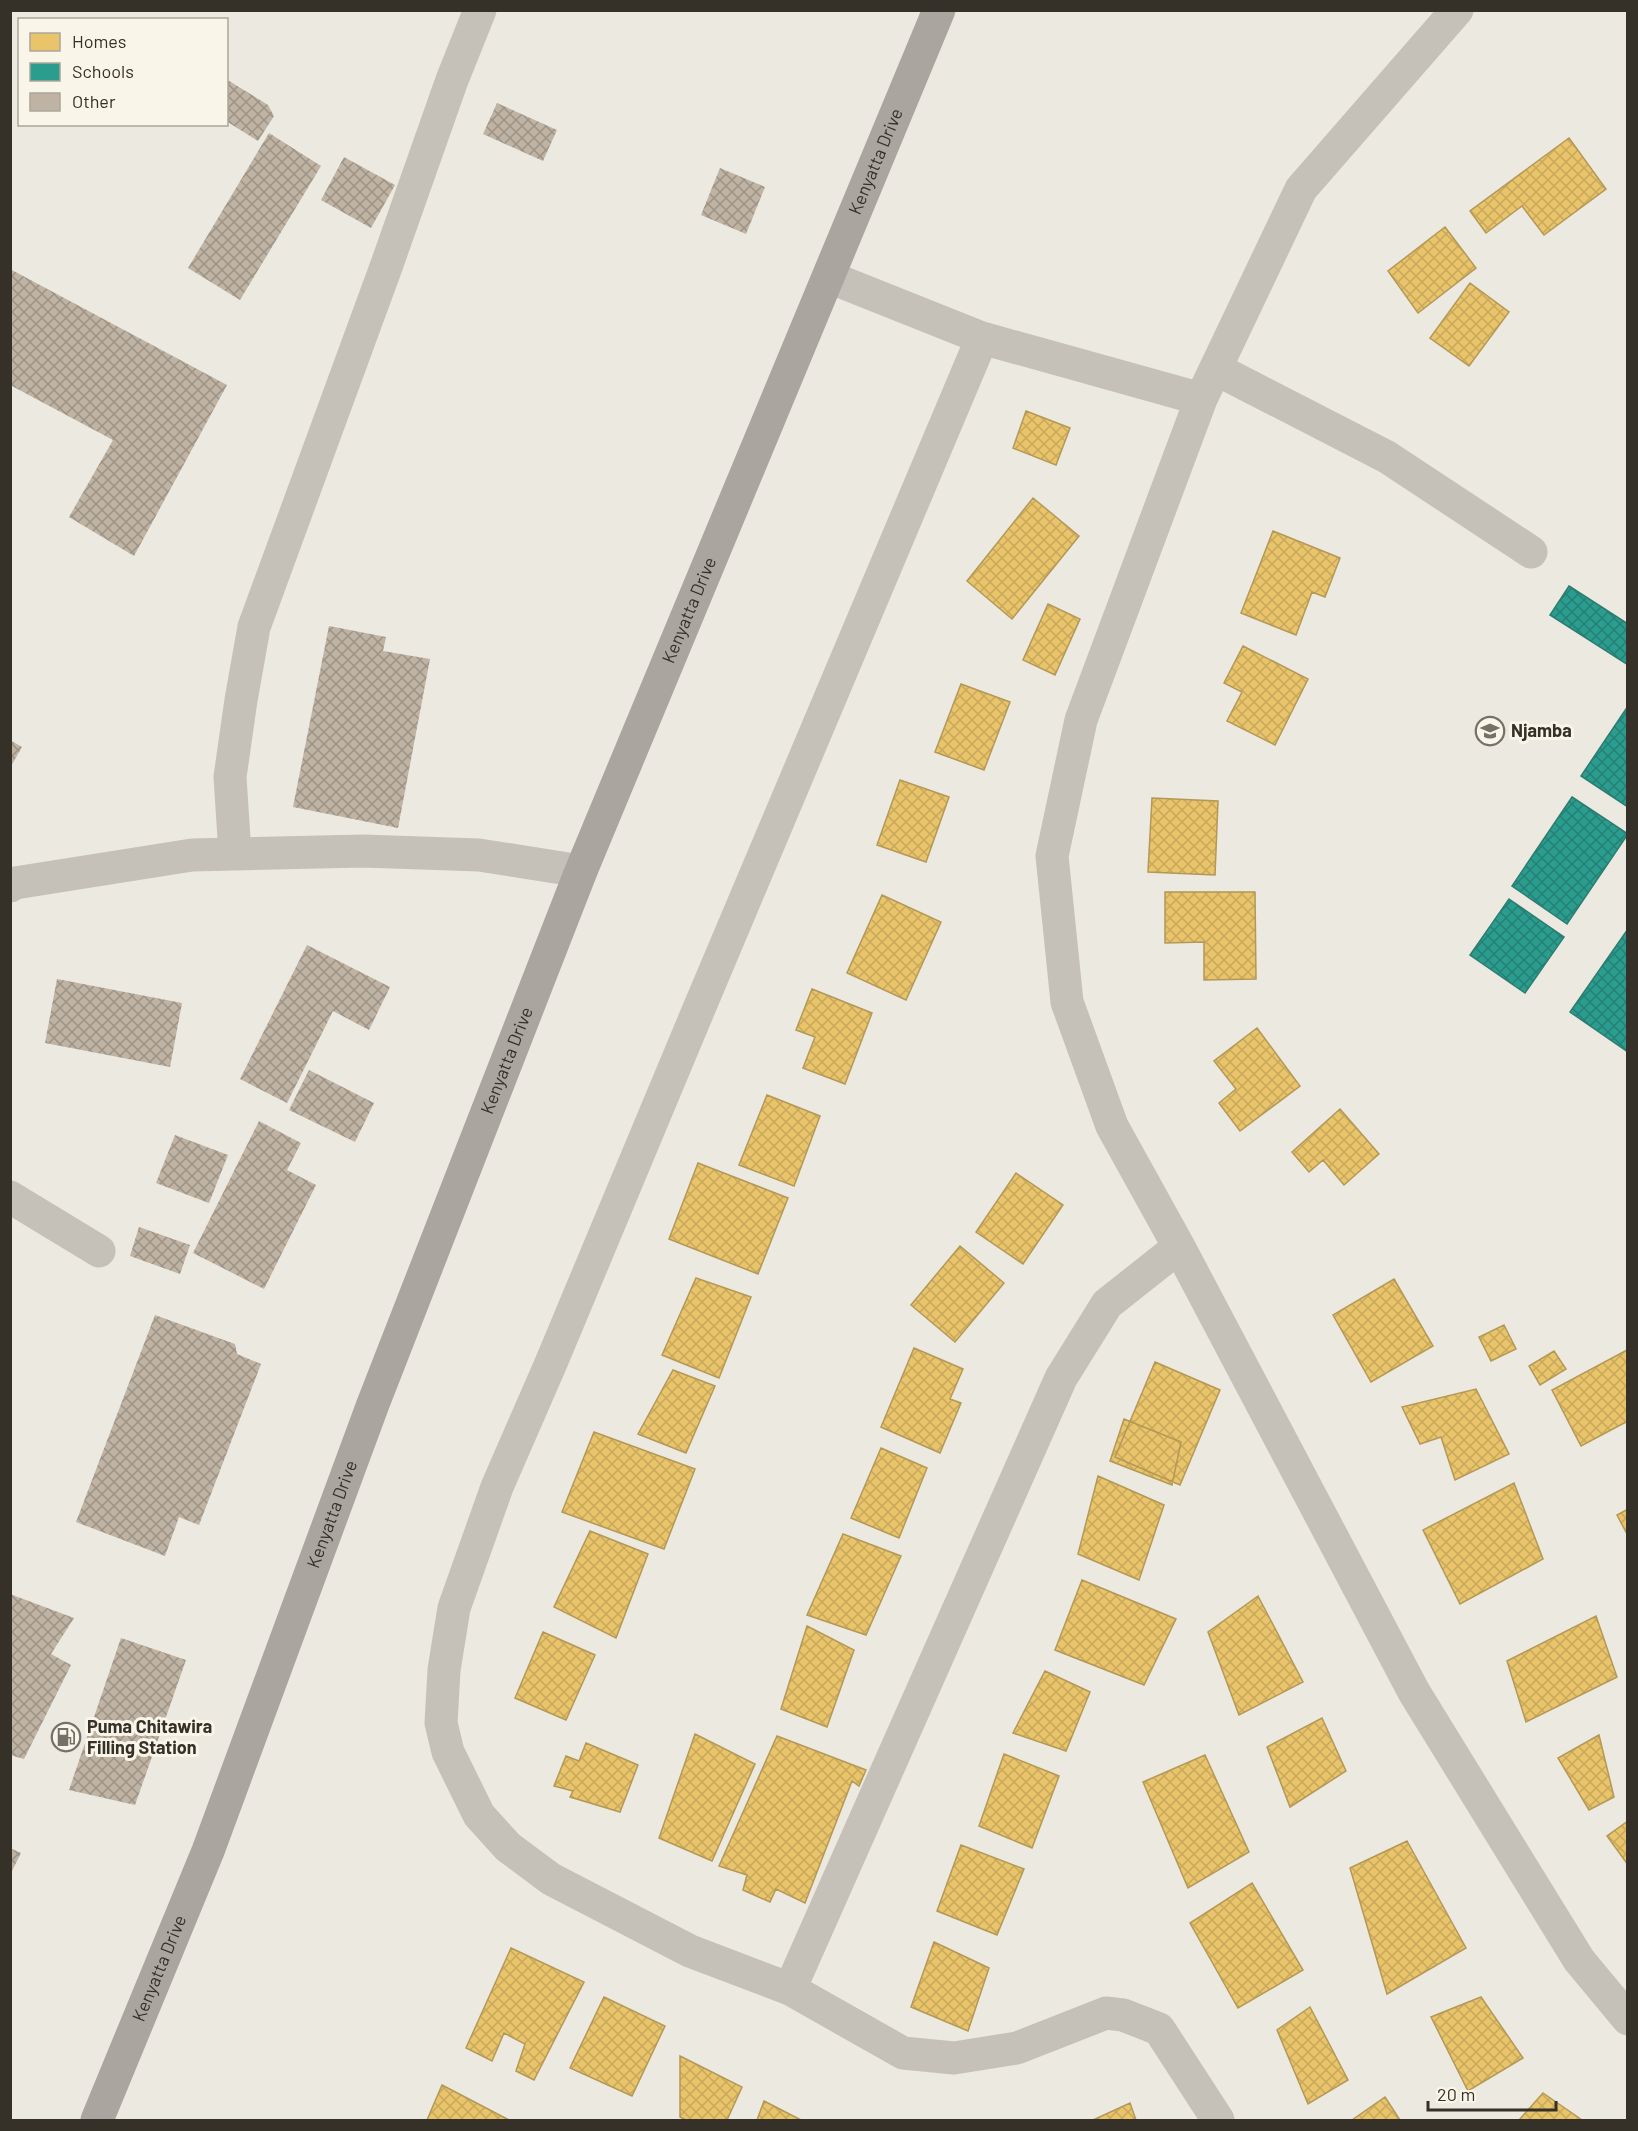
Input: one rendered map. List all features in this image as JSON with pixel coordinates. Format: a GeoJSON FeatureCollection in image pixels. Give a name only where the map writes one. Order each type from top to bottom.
{"type":"FeatureCollection","features":[{"type":"Feature","properties":{"kind":"main road","name":"Kenyatta Drive"},"geometry":{"type":"LineString","coordinates":[[97,2121],[207,1851],[373,1404],[582,871],[939,10]]}},
{"type":"Feature","properties":{"kind":"street"},"geometry":{"type":"LineString","coordinates":[[235,854],[230,777],[254,627],[452,80],[480,10]]}},
{"type":"Feature","properties":{"kind":"street"},"geometry":{"type":"LineString","coordinates":[[1457,10],[1301,189],[1201,399],[1081,720],[1052,856],[1067,1002],[1112,1126],[1179,1247],[1414,1692],[1579,1960],[1628,2019]]}},
{"type":"Feature","properties":{"kind":"street"},"geometry":{"type":"LineString","coordinates":[[830,277],[982,338],[1201,399]]}},
{"type":"Feature","properties":{"kind":"street"},"geometry":{"type":"LineString","coordinates":[[982,338],[556,1352],[497,1487],[454,1608],[444,1670],[441,1723],[448,1752],[479,1815],[508,1847],[551,1880],[690,1951],[790,1989],[903,2053],[954,2058],[1017,2048],[1106,2013],[1123,2015],[1159,2029],[1218,2121]]}},
{"type":"Feature","properties":{"kind":"street"},"geometry":{"type":"LineString","coordinates":[[1216,369],[1388,457],[1531,552]]}},
{"type":"Feature","properties":{"kind":"street"},"geometry":{"type":"LineString","coordinates":[[10,886],[15,883],[192,855],[363,851],[479,855],[582,871]]}},
{"type":"Feature","properties":{"kind":"street"},"geometry":{"type":"LineString","coordinates":[[10,1197],[99,1251]]}},
{"type":"Feature","properties":{"kind":"street"},"geometry":{"type":"LineString","coordinates":[[790,1989],[1061,1378],[1107,1304],[1179,1247]]}},
{"type":"Feature","properties":{"kind":"building: Homes"},"geometry":{"type":"Polygon","coordinates":[[[1569,138],[1606,189],[1544,235],[1522,206],[1486,233],[1470,211],[1569,138]]]}},
{"type":"Feature","properties":{"kind":"building: Homes"},"geometry":{"type":"Polygon","coordinates":[[[1445,227],[1476,268],[1418,313],[1388,271],[1445,227]]]}},
{"type":"Feature","properties":{"kind":"building: Homes"},"geometry":{"type":"Polygon","coordinates":[[[1470,283],[1509,312],[1469,366],[1430,338],[1470,283]]]}},
{"type":"Feature","properties":{"kind":"building: Homes"},"geometry":{"type":"Polygon","coordinates":[[[1026,411],[1070,428],[1056,465],[1013,448],[1026,411]]]}},
{"type":"Feature","properties":{"kind":"building: Homes"},"geometry":{"type":"Polygon","coordinates":[[[1033,498],[1079,536],[1012,619],[967,581],[1033,498]]]}},
{"type":"Feature","properties":{"kind":"building: Homes"},"geometry":{"type":"Polygon","coordinates":[[[1273,531],[1340,558],[1325,597],[1312,592],[1296,635],[1241,613],[1273,531]]]}},
{"type":"Feature","properties":{"kind":"building: Homes"},"geometry":{"type":"Polygon","coordinates":[[[1048,604],[1080,619],[1055,675],[1023,660],[1048,604]]]}},
{"type":"Feature","properties":{"kind":"building: Homes"},"geometry":{"type":"Polygon","coordinates":[[[1243,646],[1308,679],[1275,745],[1227,721],[1242,692],[1224,683],[1243,646]]]}},
{"type":"Feature","properties":{"kind":"building: Homes"},"geometry":{"type":"Polygon","coordinates":[[[961,684],[1010,702],[984,770],[935,752],[961,684]]]}},
{"type":"Feature","properties":{"kind":"building: Homes"},"geometry":{"type":"Polygon","coordinates":[[[900,780],[949,797],[926,862],[877,845],[900,780]]]}},
{"type":"Feature","properties":{"kind":"building: Homes"},"geometry":{"type":"Polygon","coordinates":[[[1152,798],[1218,801],[1215,875],[1148,872],[1152,798]]]}},
{"type":"Feature","properties":{"kind":"building: Homes"},"geometry":{"type":"Polygon","coordinates":[[[1165,892],[1255,892],[1256,979],[1204,980],[1204,942],[1165,943],[1165,892]]]}},
{"type":"Feature","properties":{"kind":"building: Homes"},"geometry":{"type":"Polygon","coordinates":[[[882,895],[941,922],[906,1000],[847,973],[882,895]]]}},
{"type":"Feature","properties":{"kind":"building: Homes"},"geometry":{"type":"Polygon","coordinates":[[[812,989],[872,1013],[845,1084],[803,1068],[815,1037],[796,1030],[812,989]]]}},
{"type":"Feature","properties":{"kind":"building: Homes"},"geometry":{"type":"Polygon","coordinates":[[[1257,1028],[1300,1086],[1240,1131],[1219,1103],[1236,1089],[1214,1061],[1257,1028]]]}},
{"type":"Feature","properties":{"kind":"building: Homes"},"geometry":{"type":"Polygon","coordinates":[[[767,1095],[820,1116],[794,1186],[739,1165],[767,1095]]]}},
{"type":"Feature","properties":{"kind":"building: Homes"},"geometry":{"type":"Polygon","coordinates":[[[1340,1109],[1379,1154],[1344,1185],[1323,1160],[1309,1172],[1292,1152],[1340,1109]]]}},
{"type":"Feature","properties":{"kind":"building: Homes"},"geometry":{"type":"Polygon","coordinates":[[[698,1163],[788,1198],[758,1274],[669,1239],[698,1163]]]}},
{"type":"Feature","properties":{"kind":"building: Homes"},"geometry":{"type":"Polygon","coordinates":[[[1016,1173],[1063,1205],[1023,1264],[976,1232],[1016,1173]]]}},
{"type":"Feature","properties":{"kind":"building: Homes"},"geometry":{"type":"Polygon","coordinates":[[[960,1246],[1004,1283],[955,1342],[911,1305],[960,1246]]]}},
{"type":"Feature","properties":{"kind":"building: Homes"},"geometry":{"type":"Polygon","coordinates":[[[696,1278],[751,1297],[719,1378],[662,1355],[696,1278]]]}},
{"type":"Feature","properties":{"kind":"building: Homes"},"geometry":{"type":"Polygon","coordinates":[[[1394,1279],[1433,1346],[1371,1382],[1333,1315],[1394,1279]]]}},
{"type":"Feature","properties":{"kind":"building: Homes"},"geometry":{"type":"Polygon","coordinates":[[[1504,1325],[1516,1349],[1491,1361],[1479,1337],[1504,1325]]]}},
{"type":"Feature","properties":{"kind":"building: Homes"},"geometry":{"type":"Polygon","coordinates":[[[914,1348],[963,1369],[950,1399],[961,1403],[940,1453],[881,1427],[914,1348]]]}},
{"type":"Feature","properties":{"kind":"building: Homes"},"geometry":{"type":"Polygon","coordinates":[[[1627,1350],[1628,1421],[1581,1446],[1552,1390],[1627,1350]]]}},
{"type":"Feature","properties":{"kind":"building: Homes"},"geometry":{"type":"Polygon","coordinates":[[[1554,1351],[1566,1369],[1540,1385],[1529,1366],[1554,1351]]]}},
{"type":"Feature","properties":{"kind":"building: Homes"},"geometry":{"type":"Polygon","coordinates":[[[1155,1362],[1220,1390],[1180,1485],[1115,1457],[1155,1362]]]}},
{"type":"Feature","properties":{"kind":"building: Homes"},"geometry":{"type":"Polygon","coordinates":[[[673,1370],[715,1386],[686,1453],[638,1434],[673,1370]]]}},
{"type":"Feature","properties":{"kind":"building: Homes"},"geometry":{"type":"Polygon","coordinates":[[[1476,1389],[1509,1454],[1455,1480],[1441,1437],[1420,1444],[1402,1407],[1476,1389]]]}},
{"type":"Feature","properties":{"kind":"building: Homes"},"geometry":{"type":"Polygon","coordinates":[[[1124,1419],[1181,1442],[1172,1485],[1110,1461],[1124,1419]]]}},
{"type":"Feature","properties":{"kind":"building: Homes"},"geometry":{"type":"Polygon","coordinates":[[[594,1432],[695,1469],[664,1549],[562,1512],[594,1432]]]}},
{"type":"Feature","properties":{"kind":"building: Homes"},"geometry":{"type":"Polygon","coordinates":[[[881,1448],[927,1468],[899,1538],[851,1518],[881,1448]]]}},
{"type":"Feature","properties":{"kind":"building: Homes"},"geometry":{"type":"Polygon","coordinates":[[[1098,1476],[1164,1505],[1139,1580],[1078,1554],[1098,1476]]]}},
{"type":"Feature","properties":{"kind":"building: Homes"},"geometry":{"type":"Polygon","coordinates":[[[1514,1483],[1543,1559],[1460,1604],[1423,1530],[1514,1483]]]}},
{"type":"Feature","properties":{"kind":"building: Homes"},"geometry":{"type":"Polygon","coordinates":[[[1628,1509],[1628,1536],[1617,1515],[1628,1509]]]}},
{"type":"Feature","properties":{"kind":"building: Homes"},"geometry":{"type":"Polygon","coordinates":[[[590,1531],[648,1554],[616,1638],[554,1607],[590,1531]]]}},
{"type":"Feature","properties":{"kind":"building: Homes"},"geometry":{"type":"Polygon","coordinates":[[[843,1534],[901,1556],[866,1635],[807,1615],[843,1534]]]}},
{"type":"Feature","properties":{"kind":"building: Homes"},"geometry":{"type":"Polygon","coordinates":[[[1082,1580],[1176,1619],[1144,1685],[1055,1650],[1082,1580]]]}},
{"type":"Feature","properties":{"kind":"building: Homes"},"geometry":{"type":"Polygon","coordinates":[[[1258,1596],[1303,1682],[1239,1715],[1208,1632],[1258,1596]]]}},
{"type":"Feature","properties":{"kind":"building: Homes"},"geometry":{"type":"Polygon","coordinates":[[[1596,1616],[1617,1677],[1526,1722],[1507,1661],[1596,1616]]]}},
{"type":"Feature","properties":{"kind":"building: Homes"},"geometry":{"type":"Polygon","coordinates":[[[807,1626],[854,1650],[827,1727],[781,1709],[807,1626]]]}},
{"type":"Feature","properties":{"kind":"building: Homes"},"geometry":{"type":"Polygon","coordinates":[[[543,1632],[595,1655],[566,1720],[515,1698],[543,1632]]]}},
{"type":"Feature","properties":{"kind":"building: Homes"},"geometry":{"type":"Polygon","coordinates":[[[1045,1671],[1090,1692],[1066,1751],[1013,1733],[1045,1671]]]}},
{"type":"Feature","properties":{"kind":"building: Homes"},"geometry":{"type":"Polygon","coordinates":[[[1322,1718],[1346,1771],[1290,1807],[1267,1747],[1322,1718]]]}},
{"type":"Feature","properties":{"kind":"building: Homes"},"geometry":{"type":"Polygon","coordinates":[[[695,1734],[755,1764],[712,1861],[659,1838],[695,1734]]]}},
{"type":"Feature","properties":{"kind":"building: Homes"},"geometry":{"type":"Polygon","coordinates":[[[1599,1735],[1614,1797],[1589,1810],[1558,1758],[1599,1735]]]}},
{"type":"Feature","properties":{"kind":"building: Homes"},"geometry":{"type":"Polygon","coordinates":[[[777,1736],[866,1770],[859,1786],[852,1781],[805,1903],[776,1889],[770,1902],[743,1890],[747,1875],[719,1866],[777,1736]]]}},
{"type":"Feature","properties":{"kind":"building: Homes"},"geometry":{"type":"Polygon","coordinates":[[[586,1743],[638,1765],[620,1812],[570,1797],[573,1791],[554,1786],[566,1756],[579,1761],[586,1743]]]}},
{"type":"Feature","properties":{"kind":"building: Homes"},"geometry":{"type":"Polygon","coordinates":[[[1004,1754],[1059,1776],[1032,1848],[979,1826],[1004,1754]]]}},
{"type":"Feature","properties":{"kind":"building: Homes"},"geometry":{"type":"Polygon","coordinates":[[[1205,1755],[1249,1852],[1188,1888],[1143,1782],[1205,1755]]]}},
{"type":"Feature","properties":{"kind":"building: Homes"},"geometry":{"type":"Polygon","coordinates":[[[1628,1821],[1628,1865],[1607,1836],[1628,1821]]]}},
{"type":"Feature","properties":{"kind":"building: Homes"},"geometry":{"type":"Polygon","coordinates":[[[1407,1841],[1466,1948],[1387,1994],[1350,1868],[1407,1841]]]}},
{"type":"Feature","properties":{"kind":"building: Homes"},"geometry":{"type":"Polygon","coordinates":[[[961,1845],[1024,1869],[997,1935],[937,1911],[961,1845]]]}},
{"type":"Feature","properties":{"kind":"building: Homes"},"geometry":{"type":"Polygon","coordinates":[[[1252,1883],[1303,1970],[1238,2008],[1190,1923],[1252,1883]]]}},
{"type":"Feature","properties":{"kind":"building: Homes"},"geometry":{"type":"Polygon","coordinates":[[[934,1942],[989,1968],[968,2031],[911,2007],[934,1942]]]}},
{"type":"Feature","properties":{"kind":"building: Homes"},"geometry":{"type":"Polygon","coordinates":[[[511,1948],[584,1982],[534,2080],[516,2071],[525,2044],[504,2033],[492,2061],[466,2048],[511,1948]]]}},
{"type":"Feature","properties":{"kind":"building: Homes"},"geometry":{"type":"Polygon","coordinates":[[[604,1997],[665,2026],[632,2096],[570,2068],[604,1997]]]}},
{"type":"Feature","properties":{"kind":"building: Homes"},"geometry":{"type":"Polygon","coordinates":[[[1481,1997],[1523,2058],[1468,2091],[1431,2017],[1481,1997]]]}},
{"type":"Feature","properties":{"kind":"building: Homes"},"geometry":{"type":"Polygon","coordinates":[[[1310,2007],[1348,2080],[1308,2104],[1277,2030],[1310,2007]]]}},
{"type":"Feature","properties":{"kind":"building: Homes"},"geometry":{"type":"Polygon","coordinates":[[[680,2056],[742,2087],[727,2120],[686,2120],[680,2117],[680,2056]]]}},
{"type":"Feature","properties":{"kind":"building: Homes"},"geometry":{"type":"Polygon","coordinates":[[[442,2085],[509,2120],[427,2120],[442,2085]]]}},
{"type":"Feature","properties":{"kind":"building: Homes"},"geometry":{"type":"Polygon","coordinates":[[[1543,2093],[1582,2120],[1519,2120],[1543,2093]]]}},
{"type":"Feature","properties":{"kind":"building: Homes"},"geometry":{"type":"Polygon","coordinates":[[[1385,2097],[1400,2120],[1352,2120],[1385,2097]]]}},
{"type":"Feature","properties":{"kind":"building: Homes"},"geometry":{"type":"Polygon","coordinates":[[[764,2101],[801,2120],[757,2120],[764,2101]]]}},
{"type":"Feature","properties":{"kind":"building: Homes"},"geometry":{"type":"Polygon","coordinates":[[[1130,2103],[1136,2120],[1093,2120],[1130,2103]]]}},
{"type":"Feature","properties":{"kind":"building: Schools"},"geometry":{"type":"Polygon","coordinates":[[[1569,586],[1628,624],[1628,665],[1550,615],[1569,586]]]}},
{"type":"Feature","properties":{"kind":"building: Schools"},"geometry":{"type":"Polygon","coordinates":[[[1628,706],[1628,807],[1581,776],[1628,706]]]}},
{"type":"Feature","properties":{"kind":"building: Schools"},"geometry":{"type":"Polygon","coordinates":[[[1572,797],[1628,834],[1567,924],[1512,886],[1572,797]]]}},
{"type":"Feature","properties":{"kind":"building: Schools"},"geometry":{"type":"Polygon","coordinates":[[[1509,899],[1564,937],[1525,993],[1470,955],[1509,899]]]}},
{"type":"Feature","properties":{"kind":"building: Schools"},"geometry":{"type":"Polygon","coordinates":[[[1628,929],[1628,1052],[1570,1012],[1628,929]]]}},
{"type":"Feature","properties":{"kind":"building: Other"},"geometry":{"type":"Polygon","coordinates":[[[228,80],[268,105],[274,116],[258,141],[228,122],[228,80]]]}},
{"type":"Feature","properties":{"kind":"building: Other"},"geometry":{"type":"Polygon","coordinates":[[[497,103],[557,130],[543,161],[483,134],[497,103]]]}},
{"type":"Feature","properties":{"kind":"building: Other"},"geometry":{"type":"Polygon","coordinates":[[[269,133],[321,166],[240,300],[188,268],[269,133]]]}},
{"type":"Feature","properties":{"kind":"building: Other"},"geometry":{"type":"Polygon","coordinates":[[[344,157],[395,185],[371,228],[321,200],[344,157]]]}},
{"type":"Feature","properties":{"kind":"building: Other"},"geometry":{"type":"Polygon","coordinates":[[[720,168],[765,187],[746,234],[701,215],[720,168]]]}},
{"type":"Feature","properties":{"kind":"building: Other"},"geometry":{"type":"Polygon","coordinates":[[[10,269],[227,385],[134,556],[69,517],[113,440],[10,385],[10,269]]]}},
{"type":"Feature","properties":{"kind":"building: Other"},"geometry":{"type":"Polygon","coordinates":[[[329,626],[386,637],[383,651],[430,659],[398,828],[293,807],[329,626]]]}},
{"type":"Feature","properties":{"kind":"building: Other"},"geometry":{"type":"Polygon","coordinates":[[[10,740],[22,747],[10,768],[10,740]]]}},
{"type":"Feature","properties":{"kind":"building: Other"},"geometry":{"type":"Polygon","coordinates":[[[307,945],[390,987],[369,1030],[333,1011],[287,1103],[240,1079],[307,945]]]}},
{"type":"Feature","properties":{"kind":"building: Other"},"geometry":{"type":"Polygon","coordinates":[[[57,979],[182,1003],[170,1067],[45,1043],[57,979]]]}},
{"type":"Feature","properties":{"kind":"building: Other"},"geometry":{"type":"Polygon","coordinates":[[[309,1070],[374,1103],[355,1142],[289,1110],[309,1070]]]}},
{"type":"Feature","properties":{"kind":"building: Other"},"geometry":{"type":"Polygon","coordinates":[[[259,1121],[301,1143],[287,1170],[316,1185],[264,1289],[193,1253],[259,1121]]]}},
{"type":"Feature","properties":{"kind":"building: Other"},"geometry":{"type":"Polygon","coordinates":[[[175,1135],[228,1155],[209,1203],[156,1183],[175,1135]]]}},
{"type":"Feature","properties":{"kind":"building: Other"},"geometry":{"type":"Polygon","coordinates":[[[139,1227],[190,1245],[180,1274],[130,1256],[139,1227]]]}},
{"type":"Feature","properties":{"kind":"building: Other"},"geometry":{"type":"Polygon","coordinates":[[[155,1315],[235,1344],[237,1354],[261,1364],[199,1525],[179,1517],[165,1556],[76,1522],[155,1315]]]}},
{"type":"Feature","properties":{"kind":"building: Other"},"geometry":{"type":"Polygon","coordinates":[[[10,1594],[74,1618],[51,1654],[71,1665],[24,1759],[10,1755],[10,1594]]]}},
{"type":"Feature","properties":{"kind":"building: Other"},"geometry":{"type":"Polygon","coordinates":[[[121,1638],[186,1660],[135,1805],[69,1790],[121,1638]]]}},
{"type":"Feature","properties":{"kind":"building: Other"},"geometry":{"type":"Polygon","coordinates":[[[10,1848],[21,1853],[10,1875],[10,1848]]]}},
{"type":"Feature","properties":{"kind":"place","name":"Njamba"},"geometry":{"type":"Point","coordinates":[1490,731]}},
{"type":"Feature","properties":{"kind":"place","name":"Puma Chitawira Filling Station"},"geometry":{"type":"Point","coordinates":[66,1737]}}]}
